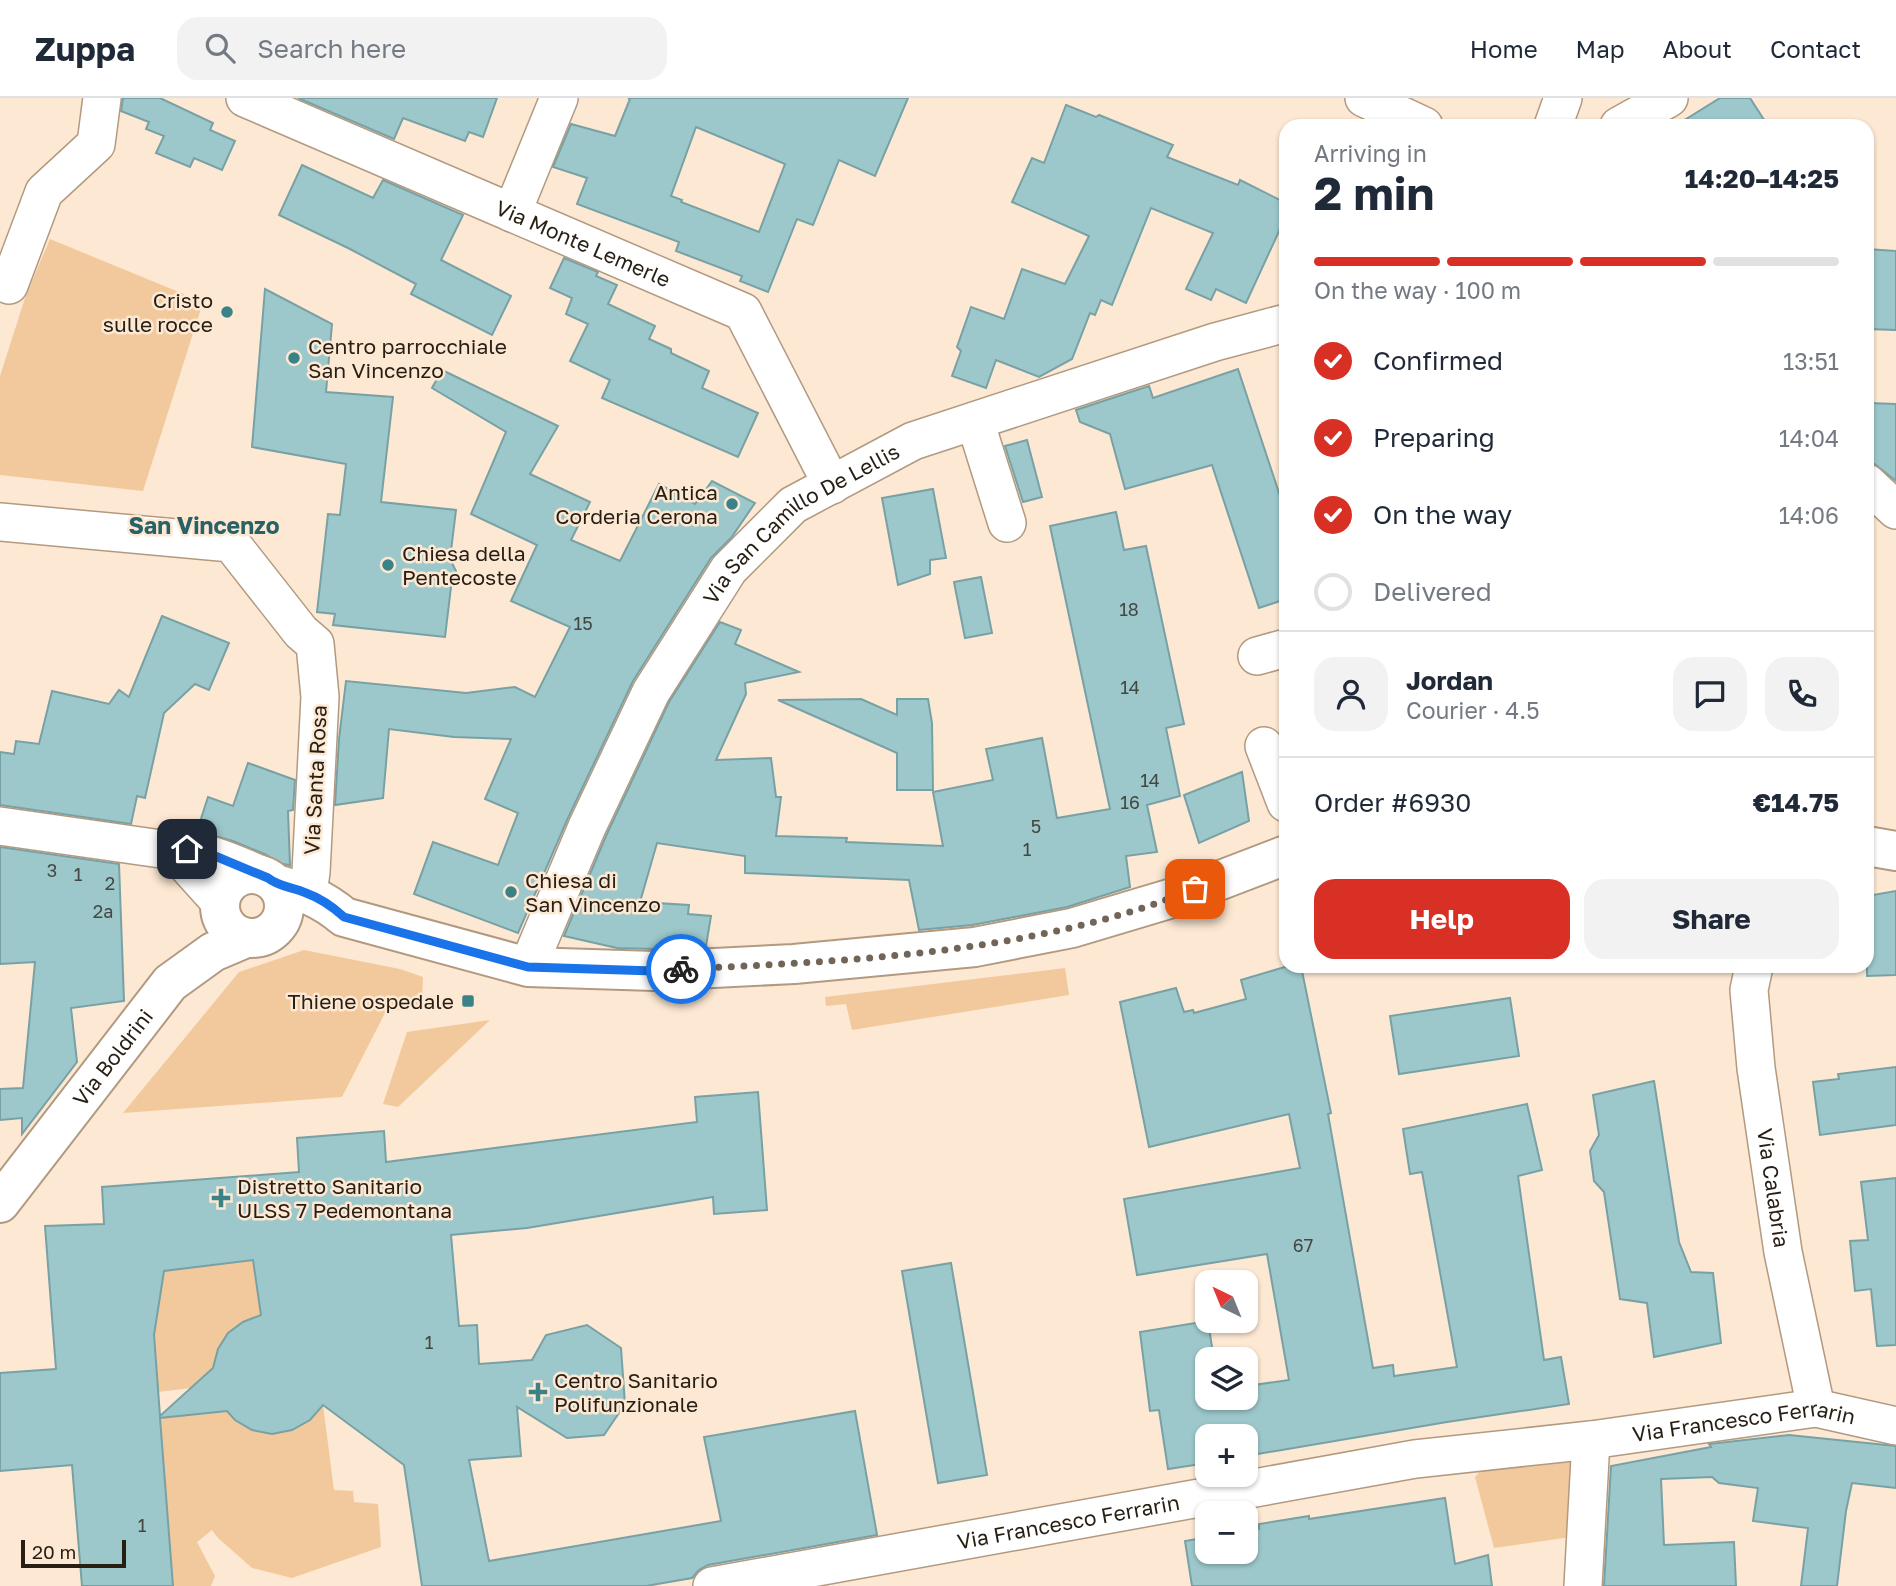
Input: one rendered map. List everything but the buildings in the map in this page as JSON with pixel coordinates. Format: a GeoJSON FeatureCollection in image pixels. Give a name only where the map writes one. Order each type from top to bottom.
{"type":"FeatureCollection","features":[{"type":"Feature","properties":{"kind":"street"},"geometry":{"type":"LineString","coordinates":[[9,285],[44,192],[96,144],[102,98]]}},
{"type":"Feature","properties":{"kind":"street","name":"Via Monte Lemerle"},"geometry":{"type":"LineString","coordinates":[[245,98],[743,312],[832,485]]}},
{"type":"Feature","properties":{"kind":"street"},"geometry":{"type":"LineString","coordinates":[[512,213],[559,98]]}},
{"type":"Feature","properties":{"kind":"street"},"geometry":{"type":"LineString","coordinates":[[1364,98],[1409,119]]}},
{"type":"Feature","properties":{"kind":"street"},"geometry":{"type":"LineString","coordinates":[[1556,119],[1563,98]]}},
{"type":"Feature","properties":{"kind":"street"},"geometry":{"type":"LineString","coordinates":[[1632,119],[1669,98]]}},
{"type":"Feature","properties":{"kind":"street","name":"Via San Camillo De Lellis"},"geometry":{"type":"LineString","coordinates":[[528,967],[587,827],[651,692],[729,569],[793,505],[913,441],[1215,342],[1279,325]]}},
{"type":"Feature","properties":{"kind":"street"},"geometry":{"type":"LineString","coordinates":[[975,421],[1007,523]]}},
{"type":"Feature","properties":{"kind":"street"},"geometry":{"type":"LineString","coordinates":[[1874,490],[1896,510]]}},
{"type":"Feature","properties":{"kind":"street","name":"Via Santa Rosa"},"geometry":{"type":"LineString","coordinates":[[0,522],[231,543],[301,632],[315,644],[320,697],[281,884]]}},
{"type":"Feature","properties":{"kind":"street"},"geometry":{"type":"LineString","coordinates":[[1264,746],[1279,785]]}},
{"type":"Feature","properties":{"kind":"street"},"geometry":{"type":"LineString","coordinates":[[0,826],[168,850],[187,849],[215,856],[330,905],[344,917],[528,967],[654,971],[794,964],[975,947],[1072,928],[1179,896],[1279,858]]}},
{"type":"Feature","properties":{"kind":"street"},"geometry":{"type":"LineString","coordinates":[[1874,847],[1896,851]]}},
{"type":"Feature","properties":{"kind":"street"},"geometry":{"type":"LineString","coordinates":[[168,850],[184,862],[220,902],[223,921],[229,929],[260,934],[280,922],[285,902],[281,884]]}},
{"type":"Feature","properties":{"kind":"street"},"geometry":{"type":"LineString","coordinates":[[220,902],[229,883],[248,874],[281,884]]}},
{"type":"Feature","properties":{"kind":"street","name":"Via Boldrini"},"geometry":{"type":"LineString","coordinates":[[0,1203],[170,984],[214,952],[260,934],[344,917]]}},
{"type":"Feature","properties":{"kind":"street","name":"Via Calabria"},"geometry":{"type":"LineString","coordinates":[[1753,973],[1749,990],[1756,1068],[1783,1252],[1816,1408]]}},
{"type":"Feature","properties":{"kind":"street","name":"Via Francesco Ferrarin"},"geometry":{"type":"LineString","coordinates":[[712,1586],[1415,1459],[1591,1440],[1816,1408],[1896,1426]]}},
{"type":"Feature","properties":{"kind":"street"},"geometry":{"type":"LineString","coordinates":[[1583,1586],[1591,1440]]}},
{"type":"Feature","properties":{"kind":"shaded area"},"geometry":{"type":"Polygon","coordinates":[[[50,239],[203,302],[143,491],[0,475],[0,376],[26,295],[50,239]]]}},
{"type":"Feature","properties":{"kind":"shaded area"},"geometry":{"type":"Polygon","coordinates":[[[304,950],[400,969],[423,977],[422,1005],[385,1013],[342,1097],[123,1113],[239,972],[304,950]]]}},
{"type":"Feature","properties":{"kind":"shaded area"},"geometry":{"type":"Polygon","coordinates":[[[1065,968],[1069,995],[852,1030],[846,1004],[826,1006],[825,997],[1065,968]]]}},
{"type":"Feature","properties":{"kind":"shaded area"},"geometry":{"type":"Polygon","coordinates":[[[490,1020],[398,1107],[383,1104],[407,1032],[490,1020]]]}},
{"type":"Feature","properties":{"kind":"shaded area"},"geometry":{"type":"Polygon","coordinates":[[[252,1259],[261,1315],[243,1322],[228,1333],[213,1368],[191,1388],[158,1392],[154,1335],[164,1271],[252,1259]]]}},
{"type":"Feature","properties":{"kind":"shaded area"},"geometry":{"type":"Polygon","coordinates":[[[323,1405],[334,1490],[353,1491],[354,1502],[378,1504],[381,1547],[292,1578],[252,1568],[212,1530],[197,1542],[215,1576],[211,1586],[173,1586],[160,1418],[227,1411],[251,1429],[276,1433],[301,1424],[323,1405]]]}},
{"type":"Feature","properties":{"kind":"shaded area"},"geometry":{"type":"Polygon","coordinates":[[[1576,1454],[1578,1536],[1494,1548],[1475,1477],[1485,1466],[1576,1454]]]}},
{"type":"Feature","properties":{"kind":"way so far"},"geometry":{"type":"LineString","coordinates":[[681,969],[794,964],[975,947],[1072,928],[1195,889]]}},
{"type":"Feature","properties":{"kind":"place","name":"Cristo sulle rocce"},"geometry":{"type":"Point","coordinates":[227,312]}},
{"type":"Feature","properties":{"kind":"place","name":"Centro parrocchiale San Vincenzo"},"geometry":{"type":"Point","coordinates":[294,358]}},
{"type":"Feature","properties":{"kind":"place","name":"Antica Corderia Cerona"},"geometry":{"type":"Point","coordinates":[732,504]}},
{"type":"Feature","properties":{"kind":"place","name":"Chiesa della Pentecoste"},"geometry":{"type":"Point","coordinates":[388,565]}},
{"type":"Feature","properties":{"kind":"place","name":"Chiesa di San Vincenzo"},"geometry":{"type":"Point","coordinates":[511,892]}},
{"type":"Feature","properties":{"kind":"place","name":"Thiene ospedale"},"geometry":{"type":"Point","coordinates":[468,1001]}},
{"type":"Feature","properties":{"kind":"place","name":"Distretto Sanitario ULSS 7 Pedemontana"},"geometry":{"type":"Point","coordinates":[221,1198]}},
{"type":"Feature","properties":{"kind":"place","name":"Centro Sanitario Polifunzionale"},"geometry":{"type":"Point","coordinates":[538,1392]}},
{"type":"Feature","properties":{"kind":"district","name":"San Vincenzo"},"geometry":{"type":"Point","coordinates":[204,525]}},
{"type":"Feature","properties":{"kind":"route"},"geometry":{"type":"LineString","coordinates":[[187,849],[215,856],[268,878],[276,884],[308,893],[330,905],[344,917],[528,967],[654,971],[681,969]]}}]}
